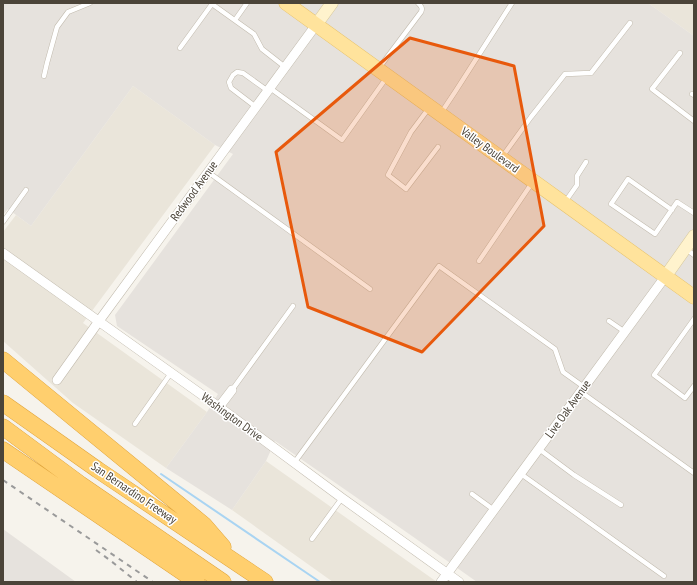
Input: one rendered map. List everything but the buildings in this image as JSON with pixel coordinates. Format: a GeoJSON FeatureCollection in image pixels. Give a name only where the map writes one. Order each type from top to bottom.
{"type":"FeatureCollection","features":[{"type":"Feature","properties":{"kind":"highway"},"geometry":{"type":"LineString","coordinates":[[3,360],[204,525],[238,563]]}},
{"type":"Feature","properties":{"kind":"highway","name":"San Bernardino Freeway"},"geometry":{"type":"LineString","coordinates":[[3,403],[98,470],[265,582]]}},
{"type":"Feature","properties":{"kind":"highway","name":"San Bernardino Freeway"},"geometry":{"type":"LineString","coordinates":[[3,427],[80,484],[223,582]]}},
{"type":"Feature","properties":{"kind":"highway"},"geometry":{"type":"LineString","coordinates":[[3,450],[197,582]]}},
{"type":"Feature","properties":{"kind":"main road","name":"Valley Boulevard"},"geometry":{"type":"LineString","coordinates":[[286,3],[665,277],[693,295]]}},
{"type":"Feature","properties":{"kind":"street","name":"Redwood Avenue"},"geometry":{"type":"LineString","coordinates":[[57,380],[332,3]]}},
{"type":"Feature","properties":{"kind":"street","name":"Live Oak Avenue"},"geometry":{"type":"LineString","coordinates":[[441,582],[665,277],[690,252],[694,236]]}},
{"type":"Feature","properties":{"kind":"street","name":"Washington Drive"},"geometry":{"type":"LineString","coordinates":[[3,254],[219,407],[459,582]]}},
{"type":"Feature","properties":{"kind":"street"},"geometry":{"type":"LineString","coordinates":[[219,407],[232,390]]}},
{"type":"Feature","properties":{"kind":"lane"},"geometry":{"type":"LineString","coordinates":[[44,76],[57,27],[68,12],[90,3]]}},
{"type":"Feature","properties":{"kind":"lane"},"geometry":{"type":"LineString","coordinates":[[235,20],[247,3]]}},
{"type":"Feature","properties":{"kind":"lane"},"geometry":{"type":"LineString","coordinates":[[256,106],[231,88],[229,82],[233,75],[238,72],[243,73],[342,140],[421,12],[421,5],[418,3]]}},
{"type":"Feature","properties":{"kind":"lane"},"geometry":{"type":"LineString","coordinates":[[438,147],[406,189],[388,175],[411,132],[435,111],[460,85],[512,3]]}},
{"type":"Feature","properties":{"kind":"lane"},"geometry":{"type":"LineString","coordinates":[[180,48],[212,4],[254,34],[262,49],[286,67]]}},
{"type":"Feature","properties":{"kind":"lane"},"geometry":{"type":"LineString","coordinates":[[501,158],[531,116],[565,74],[591,73],[630,23]]}},
{"type":"Feature","properties":{"kind":"lane"},"geometry":{"type":"LineString","coordinates":[[680,53],[652,89],[694,121]]}},
{"type":"Feature","properties":{"kind":"lane"},"geometry":{"type":"LineString","coordinates":[[564,204],[577,185],[577,176],[586,162]]}},
{"type":"Feature","properties":{"kind":"lane"},"geometry":{"type":"LineString","coordinates":[[208,172],[370,289]]}},
{"type":"Feature","properties":{"kind":"lane"},"geometry":{"type":"LineString","coordinates":[[672,210],[628,179],[611,204],[655,234],[672,210],[677,202],[694,213]]}},
{"type":"Feature","properties":{"kind":"lane"},"geometry":{"type":"LineString","coordinates":[[480,261],[532,181]]}},
{"type":"Feature","properties":{"kind":"lane"},"geometry":{"type":"LineString","coordinates":[[3,222],[26,190]]}},
{"type":"Feature","properties":{"kind":"lane"},"geometry":{"type":"LineString","coordinates":[[294,463],[439,266],[555,349],[563,372],[583,389],[694,473]]}},
{"type":"Feature","properties":{"kind":"lane"},"geometry":{"type":"LineString","coordinates":[[232,390],[293,306]]}},
{"type":"Feature","properties":{"kind":"lane"},"geometry":{"type":"LineString","coordinates":[[694,319],[654,376],[685,398],[694,386]]}},
{"type":"Feature","properties":{"kind":"lane"},"geometry":{"type":"LineString","coordinates":[[609,321],[625,332]]}},
{"type":"Feature","properties":{"kind":"lane"},"geometry":{"type":"LineString","coordinates":[[134,424],[171,373]]}},
{"type":"Feature","properties":{"kind":"lane"},"geometry":{"type":"LineString","coordinates":[[539,449],[574,475],[621,505]]}},
{"type":"Feature","properties":{"kind":"lane"},"geometry":{"type":"LineString","coordinates":[[521,474],[664,576]]}},
{"type":"Feature","properties":{"kind":"lane"},"geometry":{"type":"LineString","coordinates":[[472,494],[494,510]]}},
{"type":"Feature","properties":{"kind":"lane"},"geometry":{"type":"LineString","coordinates":[[312,539],[342,498]]}},
{"type":"Feature","properties":{"kind":"highlighted area"},"geometry":{"type":"Polygon","coordinates":[[[410,38],[514,66],[544,226],[422,352],[308,307],[276,152],[410,38]]]}},
{"type":"Feature","properties":{"kind":"shaded area"},"geometry":{"type":"Polygon","coordinates":[[[3,3],[648,3],[694,36],[694,582],[477,582],[275,441],[266,461],[232,510],[166,468],[207,412],[218,394],[117,326],[115,315],[233,154],[215,145],[133,86],[31,226],[8,209],[3,215],[3,3]]]}},
{"type":"Feature","properties":{"kind":"shaded area"},"geometry":{"type":"Polygon","coordinates":[[[648,3],[694,3],[694,36],[648,3]]]}},
{"type":"Feature","properties":{"kind":"shaded area"},"geometry":{"type":"Polygon","coordinates":[[[133,86],[215,145],[83,323],[207,412],[166,468],[73,403],[3,341],[3,232],[16,215],[31,226],[133,86]]]}},
{"type":"Feature","properties":{"kind":"shaded area"},"geometry":{"type":"Polygon","coordinates":[[[266,461],[437,582],[333,582],[232,510],[266,461]]]}},
{"type":"Feature","properties":{"kind":"shaded area"},"geometry":{"type":"Polygon","coordinates":[[[3,529],[76,582],[3,582],[3,529]]]}},
{"type":"Feature","properties":{"kind":"waterway"},"geometry":{"type":"LineString","coordinates":[[161,474],[320,582]]}},
{"type":"Feature","properties":{"kind":"railway"},"geometry":{"type":"LineString","coordinates":[[3,480],[153,582]]}},
{"type":"Feature","properties":{"kind":"railway"},"geometry":{"type":"LineString","coordinates":[[96,550],[137,582]]}}]}
